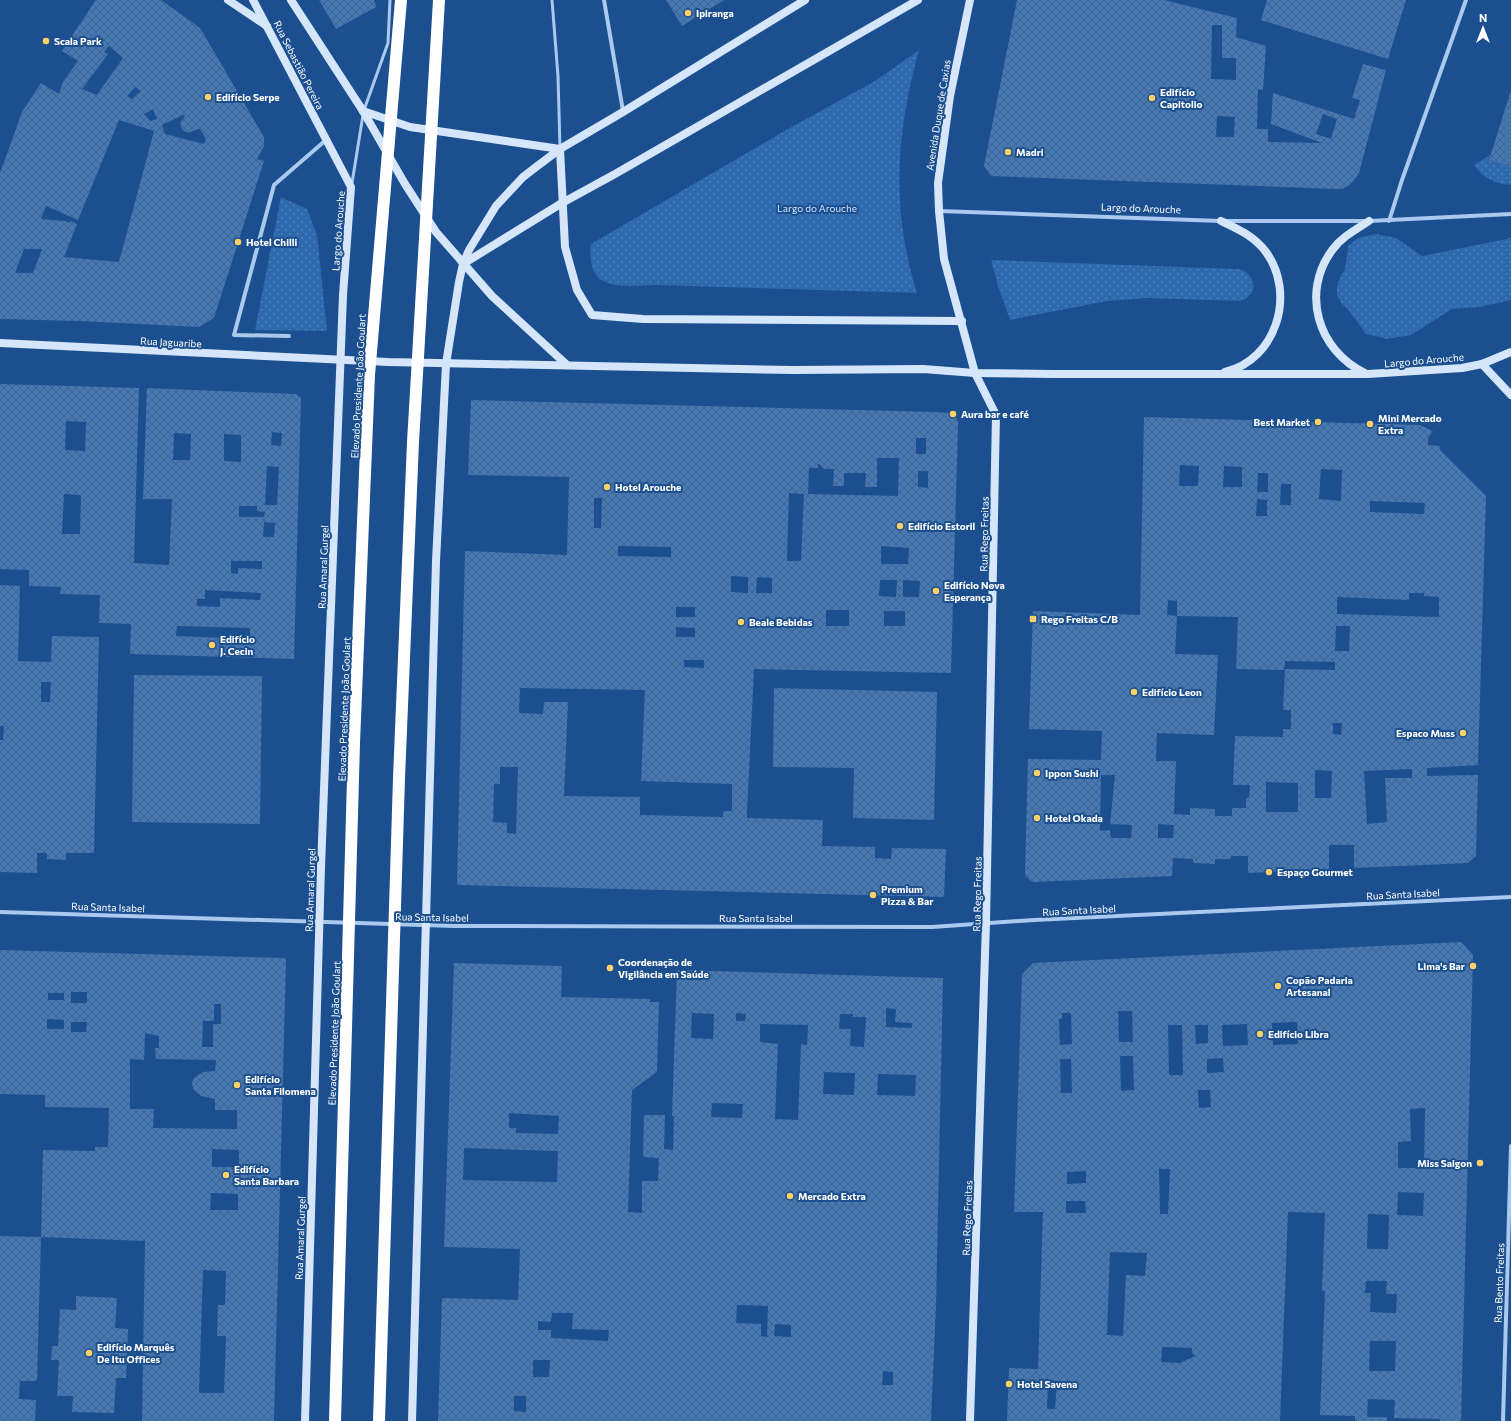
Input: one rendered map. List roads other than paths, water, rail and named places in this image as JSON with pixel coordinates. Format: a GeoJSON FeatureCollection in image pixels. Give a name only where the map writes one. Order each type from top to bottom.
{"type":"FeatureCollection","features":[{"type":"Feature","properties":{"kind":"highway","name":"Elevado Presidente João Goulart"},"geometry":{"type":"LineString","coordinates":[[335,1421],[354,742],[370,361],[401,0]]}},
{"type":"Feature","properties":{"kind":"highway"},"geometry":{"type":"LineString","coordinates":[[379,1421],[399,778],[412,450],[439,0]]}},
{"type":"Feature","properties":{"kind":"main road"},"geometry":{"type":"LineString","coordinates":[[228,0],[269,28]]}},
{"type":"Feature","properties":{"kind":"main road","name":"Rua Sebastião Pereira"},"geometry":{"type":"LineString","coordinates":[[253,0],[327,140]]}},
{"type":"Feature","properties":{"kind":"main road"},"geometry":{"type":"LineString","coordinates":[[291,0],[363,111],[419,207],[436,232],[492,296],[567,365]]}},
{"type":"Feature","properties":{"kind":"main road"},"geometry":{"type":"LineString","coordinates":[[412,1421],[436,561],[446,364],[463,264],[469,250],[489,216],[503,197],[523,177],[560,149],[805,0]]}},
{"type":"Feature","properties":{"kind":"main road"},"geometry":{"type":"LineString","coordinates":[[463,264],[562,203],[918,0]]}},
{"type":"Feature","properties":{"kind":"main road","name":"Avenida Duque de Caxias"},"geometry":{"type":"LineString","coordinates":[[938,211],[938,183],[950,96],[970,0]]}},
{"type":"Feature","properties":{"kind":"main road"},"geometry":{"type":"LineString","coordinates":[[363,111],[410,127],[560,149]]}},
{"type":"Feature","properties":{"kind":"main road","name":"Largo do Arouche"},"geometry":{"type":"LineString","coordinates":[[327,140],[351,187],[343,295],[341,361],[794,370],[923,370],[975,373],[1368,374],[1462,368],[1482,364],[1511,352]]}},
{"type":"Feature","properties":{"kind":"main road"},"geometry":{"type":"LineString","coordinates":[[560,149],[565,247],[577,290],[592,315],[643,319],[962,321]]}},
{"type":"Feature","properties":{"kind":"main road"},"geometry":{"type":"LineString","coordinates":[[938,211],[944,259],[975,373]]}},
{"type":"Feature","properties":{"kind":"main road"},"geometry":{"type":"LineString","coordinates":[[1210,374],[1229,371],[1254,356],[1271,334],[1280,307],[1280,288],[1278,279],[1266,253],[1246,234],[1220,221]]}},
{"type":"Feature","properties":{"kind":"main road"},"geometry":{"type":"LineString","coordinates":[[1368,374],[1358,370],[1339,355],[1325,337],[1318,315],[1316,292],[1321,270],[1332,250],[1348,234],[1369,221]]}},
{"type":"Feature","properties":{"kind":"main road","name":"Rua Jaguaribe"},"geometry":{"type":"LineString","coordinates":[[0,344],[341,361]]}},
{"type":"Feature","properties":{"kind":"main road","name":"Rua Amaral Gurgel"},"geometry":{"type":"LineString","coordinates":[[305,1421],[319,922],[341,361]]}},
{"type":"Feature","properties":{"kind":"main road"},"geometry":{"type":"LineString","coordinates":[[1482,364],[1511,395]]}},
{"type":"Feature","properties":{"kind":"main road","name":"Rua Rego Freitas"},"geometry":{"type":"LineString","coordinates":[[970,1421],[986,923],[996,415],[975,373]]}},
{"type":"Feature","properties":{"kind":"street"},"geometry":{"type":"LineString","coordinates":[[604,0],[623,112]]}},
{"type":"Feature","properties":{"kind":"street"},"geometry":{"type":"LineString","coordinates":[[1389,221],[1402,180],[1466,0]]}},
{"type":"Feature","properties":{"kind":"street"},"geometry":{"type":"LineString","coordinates":[[289,336],[234,334],[274,185],[327,140]]}},
{"type":"Feature","properties":{"kind":"street","name":"Largo do Arouche"},"geometry":{"type":"LineString","coordinates":[[938,211],[1220,221],[1389,221],[1511,214]]}},
{"type":"Feature","properties":{"kind":"street","name":"Rua Santa Isabel"},"geometry":{"type":"LineString","coordinates":[[0,912],[426,925],[932,927],[986,923],[1511,897]]}},
{"type":"Feature","properties":{"kind":"street","name":"Rua Bento Freitas"},"geometry":{"type":"LineString","coordinates":[[1503,1421],[1510,1227],[1511,1146]]}},
{"type":"Feature","properties":{"kind":"lane"},"geometry":{"type":"LineString","coordinates":[[351,187],[363,111],[388,43],[390,0]]}},
{"type":"Feature","properties":{"kind":"lane"},"geometry":{"type":"LineString","coordinates":[[552,0],[558,76],[560,149]]}},
{"type":"Feature","properties":{"kind":"place","name":"Ipiranga"},"geometry":{"type":"Point","coordinates":[688,13]}},
{"type":"Feature","properties":{"kind":"place","name":"Scala Park"},"geometry":{"type":"Point","coordinates":[46,41]}},
{"type":"Feature","properties":{"kind":"place","name":"Edifício Serpe"},"geometry":{"type":"Point","coordinates":[208,97]}},
{"type":"Feature","properties":{"kind":"place","name":"Edifício Capitolio"},"geometry":{"type":"Point","coordinates":[1152,98]}},
{"type":"Feature","properties":{"kind":"place","name":"Madri"},"geometry":{"type":"Point","coordinates":[1008,152]}},
{"type":"Feature","properties":{"kind":"place","name":"Hotel Chilli"},"geometry":{"type":"Point","coordinates":[238,242]}},
{"type":"Feature","properties":{"kind":"place","name":"Aura bar e café"},"geometry":{"type":"Point","coordinates":[953,414]}},
{"type":"Feature","properties":{"kind":"place","name":"Best Market"},"geometry":{"type":"Point","coordinates":[1318,422]}},
{"type":"Feature","properties":{"kind":"place","name":"Mini Mercado Extra"},"geometry":{"type":"Point","coordinates":[1370,424]}},
{"type":"Feature","properties":{"kind":"place","name":"Hotel Arouche"},"geometry":{"type":"Point","coordinates":[607,487]}},
{"type":"Feature","properties":{"kind":"place","name":"Edifício Estoril"},"geometry":{"type":"Point","coordinates":[900,526]}},
{"type":"Feature","properties":{"kind":"place","name":"Edifício Nova Esperança"},"geometry":{"type":"Point","coordinates":[936,591]}},
{"type":"Feature","properties":{"kind":"place","name":"Rego Freitas C/B"},"geometry":{"type":"Point","coordinates":[1033,619]}},
{"type":"Feature","properties":{"kind":"place","name":"Beale Bebidas"},"geometry":{"type":"Point","coordinates":[741,622]}},
{"type":"Feature","properties":{"kind":"place","name":"Edifício J. Cecin"},"geometry":{"type":"Point","coordinates":[212,645]}},
{"type":"Feature","properties":{"kind":"place","name":"Edifício Leon"},"geometry":{"type":"Point","coordinates":[1134,692]}},
{"type":"Feature","properties":{"kind":"place","name":"Espaco Muss"},"geometry":{"type":"Point","coordinates":[1463,733]}},
{"type":"Feature","properties":{"kind":"place","name":"Ippon Sushi"},"geometry":{"type":"Point","coordinates":[1037,773]}},
{"type":"Feature","properties":{"kind":"place","name":"Hotel Okada"},"geometry":{"type":"Point","coordinates":[1037,818]}},
{"type":"Feature","properties":{"kind":"place","name":"Espaço Gourmet"},"geometry":{"type":"Point","coordinates":[1269,872]}},
{"type":"Feature","properties":{"kind":"place","name":"Premium Pizza & Bar"},"geometry":{"type":"Point","coordinates":[873,895]}},
{"type":"Feature","properties":{"kind":"place","name":"Lima's Bar"},"geometry":{"type":"Point","coordinates":[1473,966]}},
{"type":"Feature","properties":{"kind":"place","name":"Coordenação de Vigilância em Saúde"},"geometry":{"type":"Point","coordinates":[610,968]}},
{"type":"Feature","properties":{"kind":"place","name":"Copão Padaria Artesanal"},"geometry":{"type":"Point","coordinates":[1278,986]}},
{"type":"Feature","properties":{"kind":"place","name":"Edifício Libra"},"geometry":{"type":"Point","coordinates":[1260,1034]}},
{"type":"Feature","properties":{"kind":"place","name":"Edifício Santa Filomena"},"geometry":{"type":"Point","coordinates":[237,1085]}},
{"type":"Feature","properties":{"kind":"place","name":"Miss Saigon"},"geometry":{"type":"Point","coordinates":[1480,1163]}},
{"type":"Feature","properties":{"kind":"place","name":"Edifício Santa Barbara"},"geometry":{"type":"Point","coordinates":[226,1175]}},
{"type":"Feature","properties":{"kind":"place","name":"Mercado Extra"},"geometry":{"type":"Point","coordinates":[790,1196]}},
{"type":"Feature","properties":{"kind":"place","name":"Edifício Marquês De Itu Offices"},"geometry":{"type":"Point","coordinates":[89,1353]}},
{"type":"Feature","properties":{"kind":"place","name":"Hotel Savena"},"geometry":{"type":"Point","coordinates":[1009,1384]}}]}
